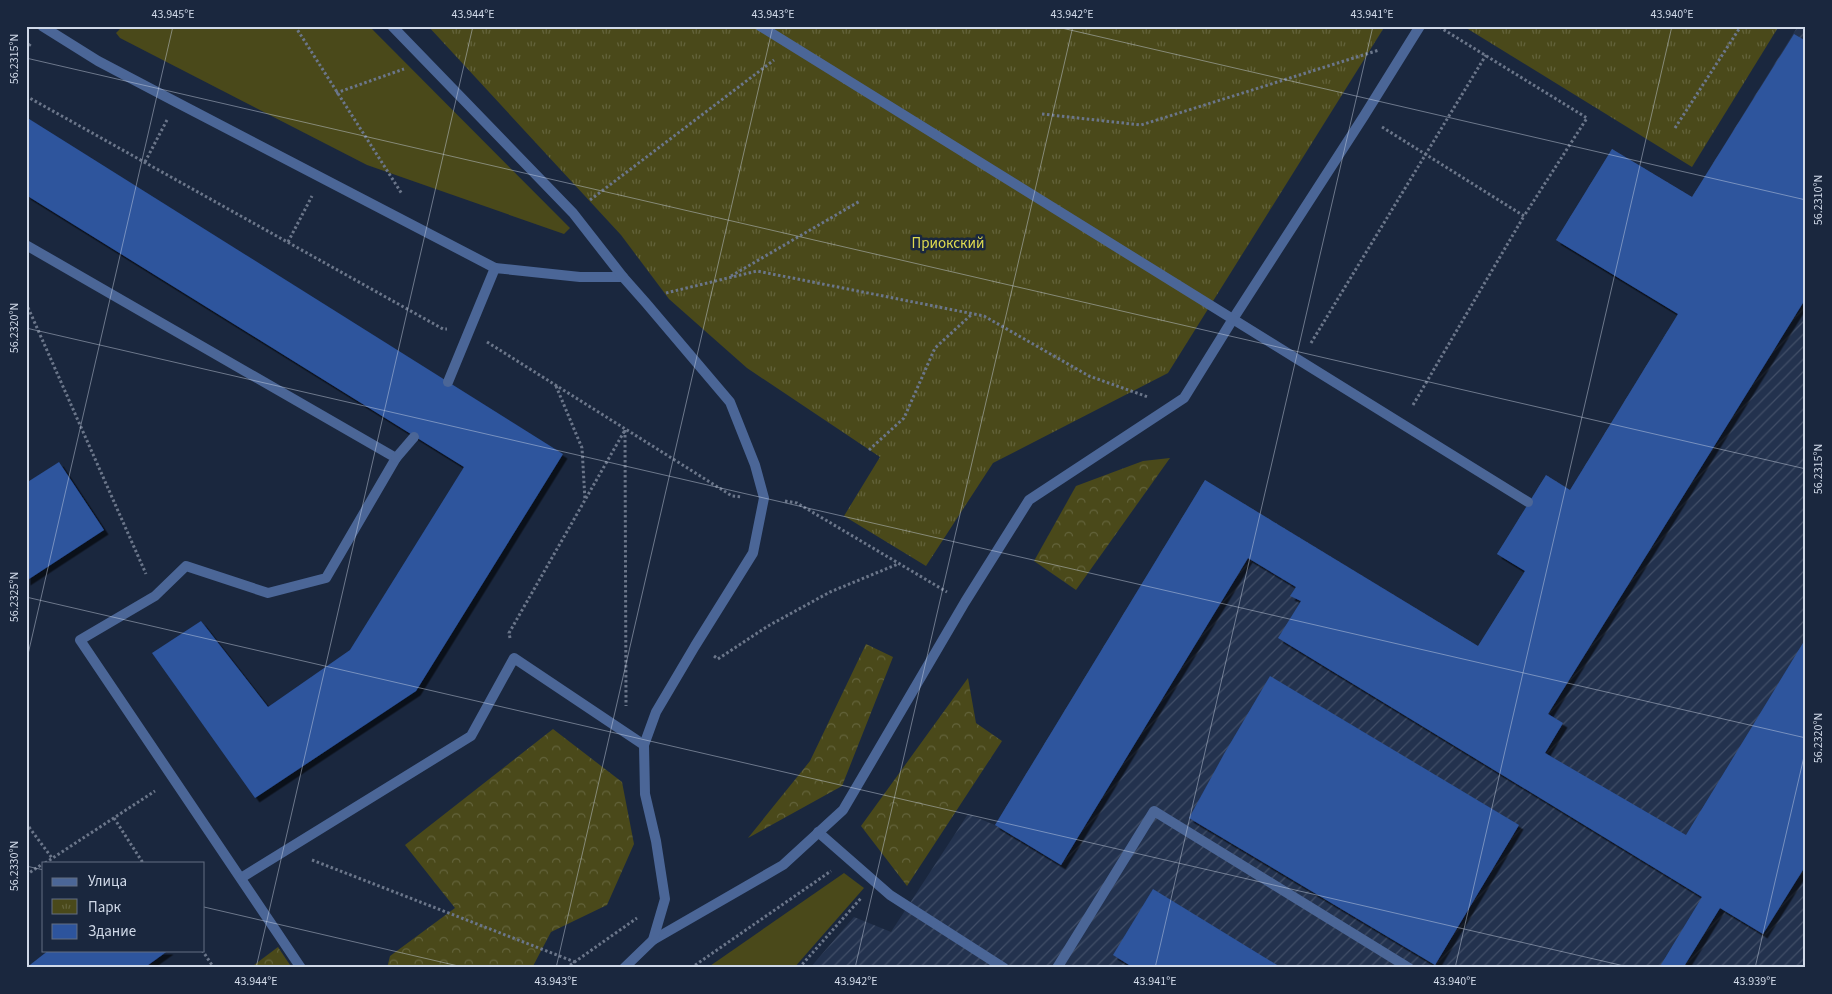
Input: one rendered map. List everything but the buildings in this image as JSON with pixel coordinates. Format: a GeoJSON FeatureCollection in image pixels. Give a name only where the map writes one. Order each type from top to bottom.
{"type":"FeatureCollection","features":[{"type":"Feature","properties":{"kind":"street"},"geometry":{"type":"LineString","coordinates":[[43,26],[98,60],[176,102],[494,268],[580,277],[622,277]]}},
{"type":"Feature","properties":{"kind":"street"},"geometry":{"type":"LineString","coordinates":[[392,26],[573,213],[622,277],[730,402],[755,465],[764,498],[753,554],[656,712],[644,745],[645,794],[656,841],[665,899],[653,940]]}},
{"type":"Feature","properties":{"kind":"street"},"geometry":{"type":"LineString","coordinates":[[760,26],[1528,502]]}},
{"type":"Feature","properties":{"kind":"street"},"geometry":{"type":"LineString","coordinates":[[624,968],[653,940],[783,865],[843,810],[965,602],[1029,500],[1184,398],[1232,319],[1420,26]]}},
{"type":"Feature","properties":{"kind":"street"},"geometry":{"type":"LineString","coordinates":[[26,246],[396,458]]}},
{"type":"Feature","properties":{"kind":"street"},"geometry":{"type":"LineString","coordinates":[[448,382],[470,332],[494,268]]}},
{"type":"Feature","properties":{"kind":"street"},"geometry":{"type":"LineString","coordinates":[[301,968],[80,640],[155,596],[186,566],[268,593],[326,578],[396,458],[414,436]]}},
{"type":"Feature","properties":{"kind":"street"},"geometry":{"type":"LineString","coordinates":[[241,878],[472,736],[514,658],[644,745]]}},
{"type":"Feature","properties":{"kind":"street"},"geometry":{"type":"LineString","coordinates":[[1056,968],[1154,811],[1409,968]]}},
{"type":"Feature","properties":{"kind":"street"},"geometry":{"type":"LineString","coordinates":[[818,832],[890,895],[1004,968]]}},
{"type":"Feature","properties":{"kind":"path"},"geometry":{"type":"LineString","coordinates":[[295,26],[407,202]]}},
{"type":"Feature","properties":{"kind":"path"},"geometry":{"type":"LineString","coordinates":[[1402,423],[1524,216],[1587,118],[1439,26]]}},
{"type":"Feature","properties":{"kind":"path"},"geometry":{"type":"LineString","coordinates":[[1675,128],[1741,26]]}},
{"type":"Feature","properties":{"kind":"path"},"geometry":{"type":"LineString","coordinates":[[1042,114],[1141,125],[1412,40]]}},
{"type":"Feature","properties":{"kind":"path"},"geometry":{"type":"LineString","coordinates":[[573,213],[770,64],[789,44]]}},
{"type":"Feature","properties":{"kind":"path"},"geometry":{"type":"LineString","coordinates":[[1300,361],[1486,55]]}},
{"type":"Feature","properties":{"kind":"path"},"geometry":{"type":"LineString","coordinates":[[336,93],[425,61]]}},
{"type":"Feature","properties":{"kind":"path"},"geometry":{"type":"LineString","coordinates":[[26,96],[443,328],[470,332],[732,496],[764,498],[797,504],[965,602]]}},
{"type":"Feature","properties":{"kind":"path"},"geometry":{"type":"LineString","coordinates":[[1364,116],[1524,216]]}},
{"type":"Feature","properties":{"kind":"path"},"geometry":{"type":"LineString","coordinates":[[145,162],[165,124]]}},
{"type":"Feature","properties":{"kind":"path"},"geometry":{"type":"LineString","coordinates":[[288,242],[310,201]]}},
{"type":"Feature","properties":{"kind":"path"},"geometry":{"type":"LineString","coordinates":[[726,279],[860,202]]}},
{"type":"Feature","properties":{"kind":"path"},"geometry":{"type":"LineString","coordinates":[[646,303],[665,293],[757,271],[984,316],[1089,376],[1172,406]]}},
{"type":"Feature","properties":{"kind":"path"},"geometry":{"type":"LineString","coordinates":[[26,303],[155,596]]}},
{"type":"Feature","properties":{"kind":"path"},"geometry":{"type":"LineString","coordinates":[[869,450],[904,418],[935,348],[972,314]]}},
{"type":"Feature","properties":{"kind":"path"},"geometry":{"type":"LineString","coordinates":[[556,386],[582,448],[585,500]]}},
{"type":"Feature","properties":{"kind":"path"},"geometry":{"type":"LineString","coordinates":[[514,658],[509,633],[625,430]]}},
{"type":"Feature","properties":{"kind":"path"},"geometry":{"type":"LineString","coordinates":[[625,430],[626,732]]}},
{"type":"Feature","properties":{"kind":"path"},"geometry":{"type":"LineString","coordinates":[[695,646],[718,659],[768,626],[830,592],[899,564]]}},
{"type":"Feature","properties":{"kind":"path"},"geometry":{"type":"LineString","coordinates":[[46,862],[172,779]]}},
{"type":"Feature","properties":{"kind":"path"},"geometry":{"type":"LineString","coordinates":[[114,818],[142,862]]}},
{"type":"Feature","properties":{"kind":"path"},"geometry":{"type":"LineString","coordinates":[[26,823],[52,858]]}},
{"type":"Feature","properties":{"kind":"path"},"geometry":{"type":"LineString","coordinates":[[286,850],[575,962]]}},
{"type":"Feature","properties":{"kind":"path"},"geometry":{"type":"LineString","coordinates":[[692,968],[849,859]]}},
{"type":"Feature","properties":{"kind":"path"},"geometry":{"type":"LineString","coordinates":[[26,876],[42,864]]}},
{"type":"Feature","properties":{"kind":"path"},"geometry":{"type":"LineString","coordinates":[[799,968],[876,882]]}},
{"type":"Feature","properties":{"kind":"path"},"geometry":{"type":"LineString","coordinates":[[566,968],[665,899]]}},
{"type":"Feature","properties":{"kind":"path"},"geometry":{"type":"LineString","coordinates":[[203,952],[214,968]]}},
{"type":"Feature","properties":{"kind":"shaded area"},"geometry":{"type":"Polygon","coordinates":[[[1798,26],[1806,26],[1806,968],[810,968],[854,917],[891,932],[968,814],[995,825],[1205,480],[1478,646],[1525,571],[1497,554],[1546,475],[1570,490],[1678,314],[1556,240],[1612,149],[1692,197],[1798,26]]]}},
{"type":"Feature","properties":{"kind":"green space"},"geometry":{"type":"Polygon","coordinates":[[[123,26],[369,26],[570,228],[564,234],[367,165],[120,38],[116,33],[123,26]]]}},
{"type":"Feature","properties":{"kind":"green space","name":"Приокский"},"geometry":{"type":"Polygon","coordinates":[[[428,26],[1385,26],[1168,373],[993,463],[926,566],[844,516],[880,457],[747,368],[669,299],[621,235],[428,26]]]}},
{"type":"Feature","properties":{"kind":"green space"},"geometry":{"type":"Polygon","coordinates":[[[1463,26],[1779,26],[1692,167],[1463,26]]]}},
{"type":"Feature","properties":{"kind":"green space"},"geometry":{"type":"Polygon","coordinates":[[[1170,458],[1076,590],[1034,561],[1076,486],[1143,461],[1170,458]]]}},
{"type":"Feature","properties":{"kind":"green space"},"geometry":{"type":"Polygon","coordinates":[[[866,644],[893,657],[842,786],[748,838],[810,761],[866,644]]]}},
{"type":"Feature","properties":{"kind":"green space"},"geometry":{"type":"Polygon","coordinates":[[[968,678],[976,723],[1002,741],[907,886],[861,826],[968,678]]]}},
{"type":"Feature","properties":{"kind":"green space"},"geometry":{"type":"Polygon","coordinates":[[[553,729],[622,782],[634,844],[607,905],[551,932],[532,968],[387,968],[390,956],[455,908],[405,845],[553,729]]]}},
{"type":"Feature","properties":{"kind":"green space"},"geometry":{"type":"Polygon","coordinates":[[[844,873],[864,888],[794,968],[707,968],[844,873]]]}},
{"type":"Feature","properties":{"kind":"green space"},"geometry":{"type":"Polygon","coordinates":[[[278,947],[292,968],[250,968],[278,947]]]}}]}
